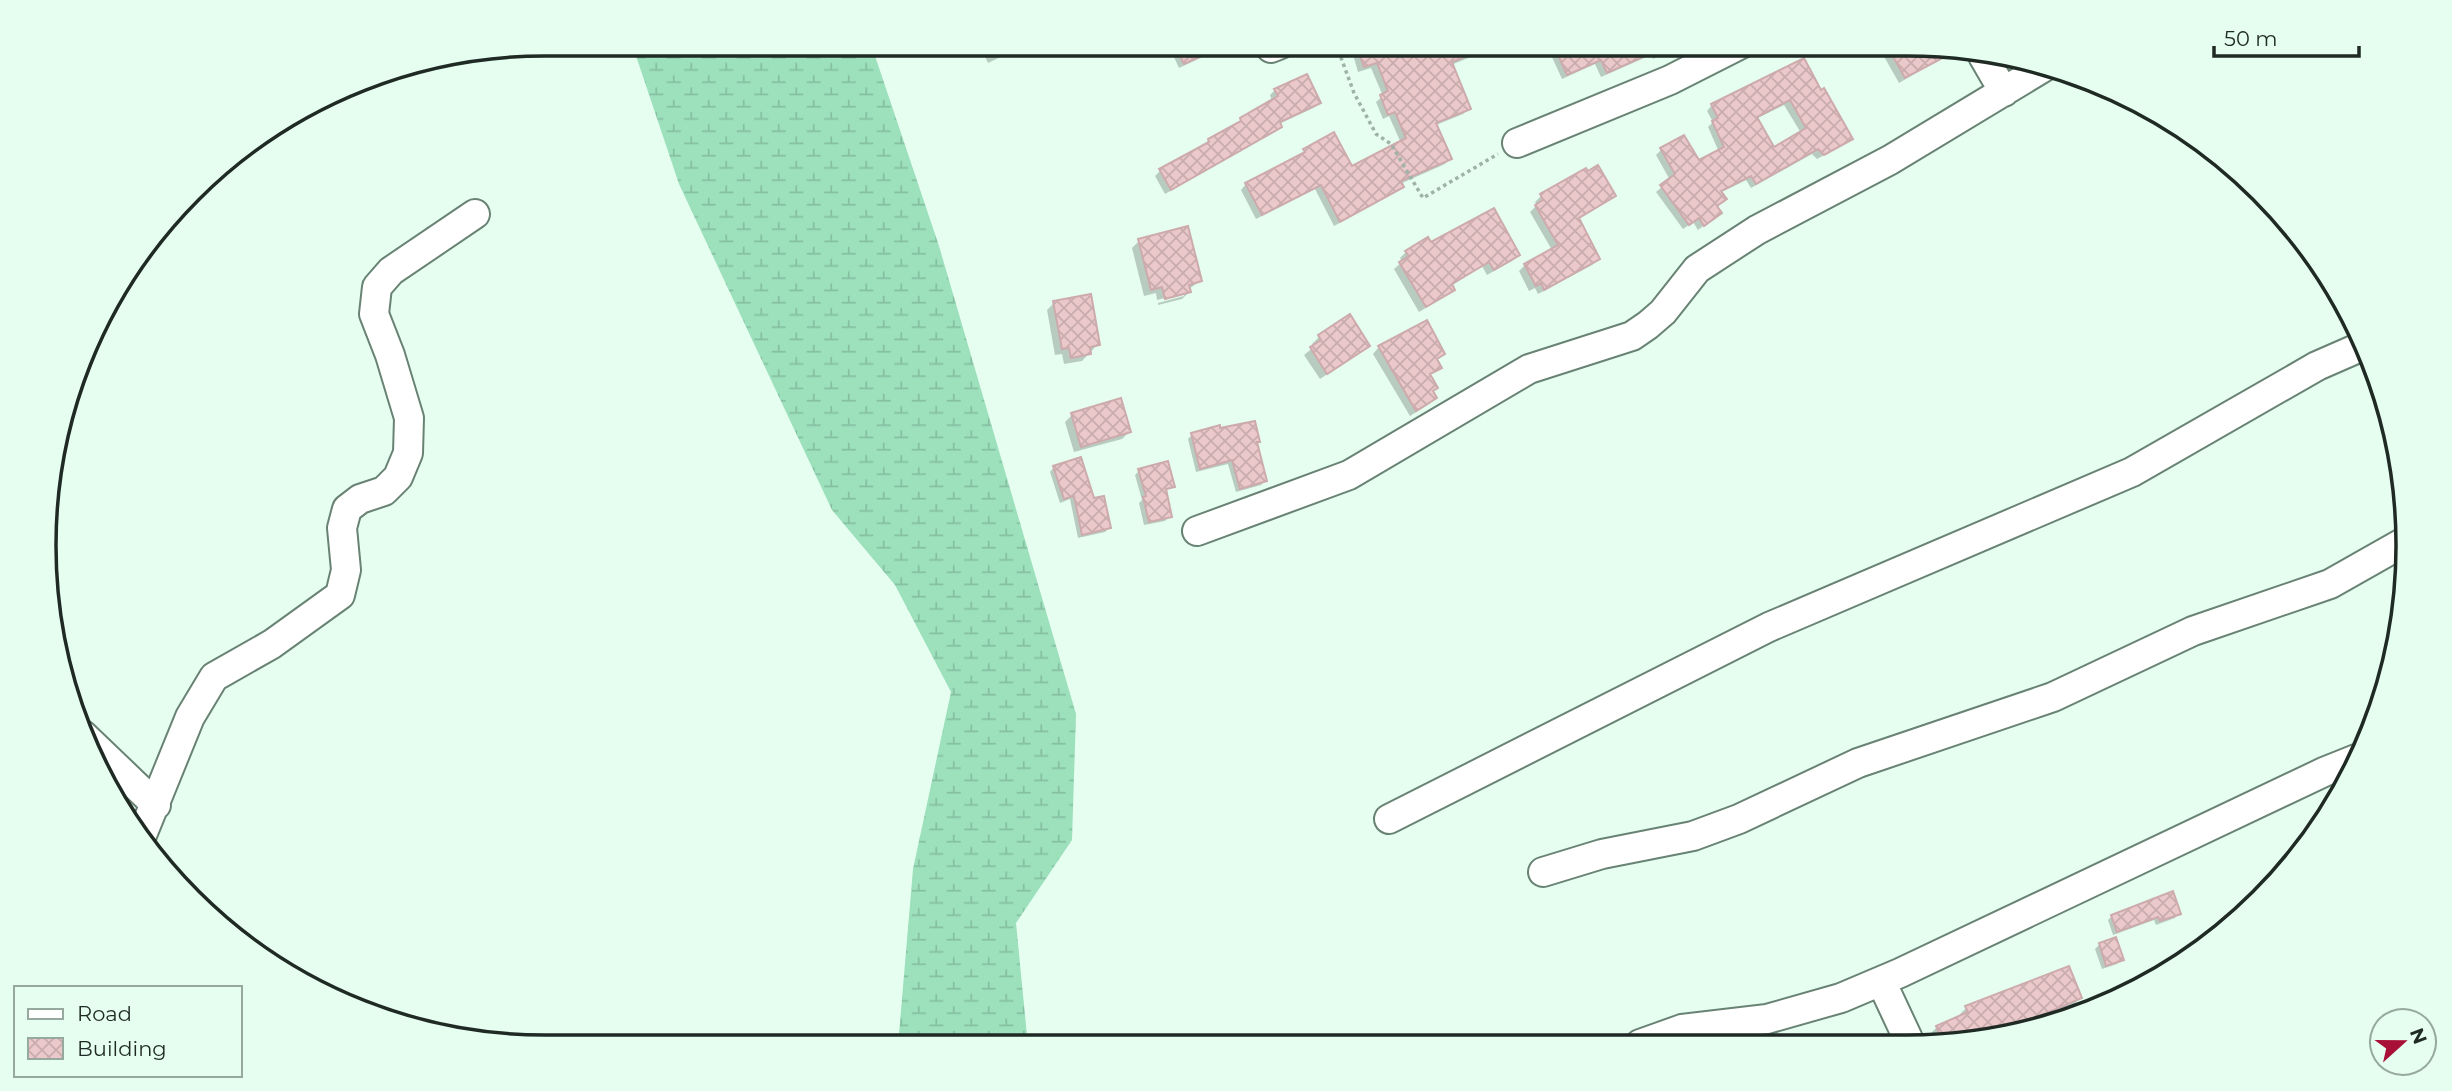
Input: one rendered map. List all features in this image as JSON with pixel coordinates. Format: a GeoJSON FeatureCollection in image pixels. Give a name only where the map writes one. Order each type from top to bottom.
{"type":"FeatureCollection","features":[{"type":"Feature","properties":{"kind":"street"},"geometry":{"type":"LineString","coordinates":[[1517,143],[1670,80],[1717,56]]}},
{"type":"Feature","properties":{"kind":"street"},"geometry":{"type":"LineString","coordinates":[[1987,63],[2004,92]]}},
{"type":"Feature","properties":{"kind":"street"},"geometry":{"type":"LineString","coordinates":[[1197,531],[1349,475],[1529,369],[1632,336],[1663,312],[1697,269],[1727,249],[1757,230],[1890,160],[2033,73]]}},
{"type":"Feature","properties":{"kind":"street"},"geometry":{"type":"LineString","coordinates":[[146,827],[190,717],[214,677],[272,644],[340,595],[346,570],[342,528],[347,509],[360,499],[384,491],[398,477],[408,453],[409,418],[374,314],[377,287],[391,271],[475,214]]}},
{"type":"Feature","properties":{"kind":"street"},"geometry":{"type":"LineString","coordinates":[[1389,819],[1769,626],[2132,472],[2317,366],[2355,349]]}},
{"type":"Feature","properties":{"kind":"street"},"geometry":{"type":"LineString","coordinates":[[1543,872],[1602,853],[1693,836],[1728,824],[1858,763],[2053,697],[2193,631],[2330,584],[2396,547]]}},
{"type":"Feature","properties":{"kind":"street"},"geometry":{"type":"LineString","coordinates":[[103,755],[156,805]]}},
{"type":"Feature","properties":{"kind":"street"},"geometry":{"type":"LineString","coordinates":[[1690,1035],[1767,1019],[1841,998],[2345,763]]}},
{"type":"Feature","properties":{"kind":"street"},"geometry":{"type":"LineString","coordinates":[[1881,981],[1906,1035]]}},
{"type":"Feature","properties":{"kind":"path"},"geometry":{"type":"LineString","coordinates":[[1340,56],[1354,93],[1376,134],[1391,144],[1423,198],[1517,143]]}},
{"type":"Feature","properties":{"kind":"green space"},"geometry":{"type":"Polygon","coordinates":[[[636,56],[875,56],[939,246],[1076,714],[1072,840],[1016,923],[1027,1035],[899,1035],[913,869],[951,692],[895,585],[832,510],[679,184],[636,56]]]}},
{"type":"Feature","properties":{"kind":"building"},"geometry":{"type":"Polygon","coordinates":[[[1180,56],[1202,56],[1184,64],[1180,56]]]}},
{"type":"Feature","properties":{"kind":"building"},"geometry":{"type":"Polygon","coordinates":[[[1360,56],[1467,56],[1452,62],[1471,109],[1436,123],[1452,159],[1401,181],[1404,187],[1340,222],[1321,185],[1262,215],[1245,183],[1305,152],[1303,149],[1334,132],[1352,166],[1406,138],[1395,112],[1388,115],[1380,95],[1388,91],[1377,63],[1364,67],[1360,56]]]}},
{"type":"Feature","properties":{"kind":"building"},"geometry":{"type":"Polygon","coordinates":[[[1558,56],[1645,56],[1607,73],[1601,60],[1567,75],[1558,56]]]}},
{"type":"Feature","properties":{"kind":"building"},"geometry":{"type":"Polygon","coordinates":[[[1893,56],[1944,57],[1905,78],[1893,56]]]}},
{"type":"Feature","properties":{"kind":"building"},"geometry":{"type":"Polygon","coordinates":[[[1804,58],[1853,139],[1824,155],[1818,149],[1756,184],[1751,176],[1721,191],[1727,199],[1717,206],[1722,213],[1704,226],[1699,218],[1689,225],[1660,185],[1675,174],[1660,148],[1684,135],[1699,160],[1724,147],[1712,121],[1718,118],[1711,104],[1804,58]],[[1790,100],[1757,117],[1774,147],[1806,128],[1790,100]]]}},
{"type":"Feature","properties":{"kind":"building"},"geometry":{"type":"Polygon","coordinates":[[[1307,74],[1321,103],[1280,122],[1282,127],[1171,190],[1159,169],[1209,142],[1208,139],[1278,96],[1274,89],[1307,74]]]}},
{"type":"Feature","properties":{"kind":"building"},"geometry":{"type":"Polygon","coordinates":[[[1598,165],[1616,196],[1579,218],[1600,259],[1544,290],[1541,283],[1536,286],[1524,264],[1558,245],[1535,205],[1543,200],[1540,194],[1586,168],[1588,171],[1598,165]]]}},
{"type":"Feature","properties":{"kind":"building"},"geometry":{"type":"Polygon","coordinates":[[[1494,208],[1520,255],[1494,270],[1489,262],[1452,284],[1455,290],[1426,307],[1399,262],[1409,256],[1405,251],[1428,237],[1431,242],[1494,208]]]}},
{"type":"Feature","properties":{"kind":"building"},"geometry":{"type":"Polygon","coordinates":[[[1188,226],[1202,281],[1189,285],[1191,292],[1165,299],[1162,287],[1151,290],[1138,239],[1188,226]]]}},
{"type":"Feature","properties":{"kind":"building"},"geometry":{"type":"Polygon","coordinates":[[[1091,294],[1100,345],[1090,347],[1091,354],[1071,358],[1069,348],[1062,349],[1053,301],[1091,294]]]}},
{"type":"Feature","properties":{"kind":"building"},"geometry":{"type":"Polygon","coordinates":[[[1350,314],[1370,346],[1327,374],[1310,347],[1321,340],[1318,335],[1350,314]]]}},
{"type":"Feature","properties":{"kind":"building"},"geometry":{"type":"Polygon","coordinates":[[[1427,320],[1445,354],[1437,359],[1442,368],[1430,374],[1438,388],[1433,391],[1437,398],[1416,411],[1378,346],[1427,320]]]}},
{"type":"Feature","properties":{"kind":"building"},"geometry":{"type":"Polygon","coordinates":[[[1121,398],[1131,432],[1081,447],[1071,413],[1121,398]]]}},
{"type":"Feature","properties":{"kind":"building"},"geometry":{"type":"Polygon","coordinates":[[[1255,421],[1260,442],[1257,442],[1267,481],[1240,489],[1232,460],[1200,469],[1191,433],[1220,425],[1220,428],[1255,421]]]}},
{"type":"Feature","properties":{"kind":"building"},"geometry":{"type":"Polygon","coordinates":[[[1081,457],[1094,498],[1104,496],[1111,528],[1082,535],[1074,496],[1064,499],[1053,466],[1081,457]]]}},
{"type":"Feature","properties":{"kind":"building"},"geometry":{"type":"Polygon","coordinates":[[[1168,461],[1175,487],[1166,489],[1172,517],[1149,522],[1143,497],[1146,496],[1138,469],[1168,461]]]}},
{"type":"Feature","properties":{"kind":"building"},"geometry":{"type":"Polygon","coordinates":[[[2173,891],[2181,914],[2160,921],[2158,917],[2117,932],[2111,915],[2173,891]]]}},
{"type":"Feature","properties":{"kind":"building"},"geometry":{"type":"Polygon","coordinates":[[[2116,937],[2124,960],[2106,966],[2099,943],[2116,937]]]}},
{"type":"Feature","properties":{"kind":"building"},"geometry":{"type":"Polygon","coordinates":[[[2069,966],[2082,998],[2038,1016],[2002,1026],[1939,1034],[1936,1026],[1968,1012],[1965,1006],[2069,966]]]}}]}
